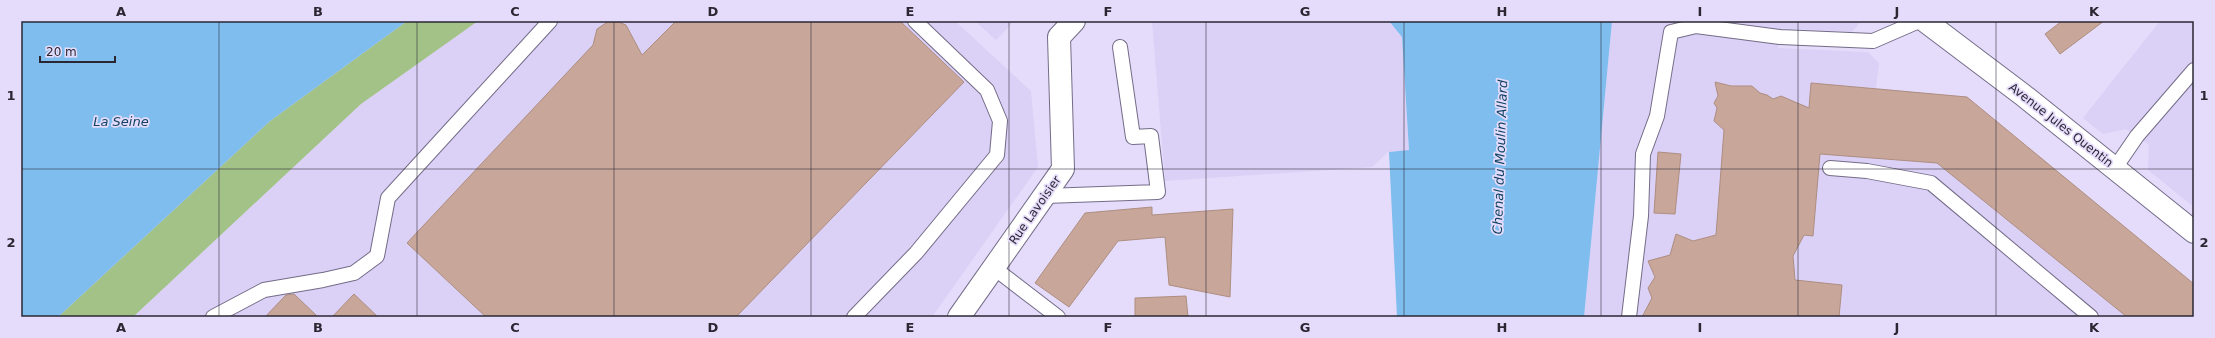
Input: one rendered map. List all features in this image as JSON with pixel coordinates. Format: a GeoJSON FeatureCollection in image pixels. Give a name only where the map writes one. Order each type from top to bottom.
{"type":"FeatureCollection","features":[{"type":"Feature","properties":{"kind":"street","name":"Rue Lavoisier"},"geometry":{"type":"LineString","coordinates":[[960,317],[1063,169],[1059,37],[1074,21]]}},
{"type":"Feature","properties":{"kind":"street","name":"Avenue Jules Quentin"},"geometry":{"type":"LineString","coordinates":[[1925,21],[2023,95],[2194,232]]}},
{"type":"Feature","properties":{"kind":"lane"},"geometry":{"type":"LineString","coordinates":[[214,317],[264,290],[323,280],[354,272],[377,256],[388,198],[550,21]]}},
{"type":"Feature","properties":{"kind":"lane"},"geometry":{"type":"LineString","coordinates":[[854,317],[916,253],[997,155],[1000,121],[987,90],[915,21]]}},
{"type":"Feature","properties":{"kind":"lane"},"geometry":{"type":"LineString","coordinates":[[1629,317],[1641,216],[1643,154],[1657,116],[1671,32],[1696,26],[1780,37],[1873,41],[1919,21]]}},
{"type":"Feature","properties":{"kind":"lane"},"geometry":{"type":"LineString","coordinates":[[1045,196],[1158,192],[1151,136],[1133,137],[1120,47]]}},
{"type":"Feature","properties":{"kind":"lane"},"geometry":{"type":"LineString","coordinates":[[2115,168],[2137,136],[2194,70]]}},
{"type":"Feature","properties":{"kind":"lane"},"geometry":{"type":"LineString","coordinates":[[1830,168],[1867,170],[1931,183],[2091,317]]}},
{"type":"Feature","properties":{"kind":"lane"},"geometry":{"type":"LineString","coordinates":[[994,268],[1049,314]]}},
{"type":"Feature","properties":{"kind":"shaded area"},"geometry":{"type":"Polygon","coordinates":[[[478,21],[955,21],[1031,91],[1038,167],[932,317],[133,317],[361,104],[478,21]]]}},
{"type":"Feature","properties":{"kind":"shaded area"},"geometry":{"type":"Polygon","coordinates":[[[975,21],[1014,21],[996,40],[975,21]]]}},
{"type":"Feature","properties":{"kind":"shaded area"},"geometry":{"type":"Polygon","coordinates":[[[1152,21],[1389,21],[1402,37],[1409,150],[1388,152],[1372,167],[1165,181],[1152,21]]]}},
{"type":"Feature","properties":{"kind":"shaded area"},"geometry":{"type":"Polygon","coordinates":[[[1612,21],[1861,21],[1852,32],[1781,28],[1778,48],[1868,52],[1879,63],[1876,88],[1967,97],[2194,317],[1584,317],[1612,21]]]}},
{"type":"Feature","properties":{"kind":"shaded area"},"geometry":{"type":"Polygon","coordinates":[[[2160,21],[2194,21],[2194,207],[2148,170],[2149,145],[2126,129],[2103,134],[2083,118],[2160,21]]]}},
{"type":"Feature","properties":{"kind":"green space"},"geometry":{"type":"Polygon","coordinates":[[[407,21],[478,21],[361,104],[133,317],[58,317],[270,121],[407,21]]]}},
{"type":"Feature","properties":{"kind":"water","name":"La Seine"},"geometry":{"type":"Polygon","coordinates":[[[21,21],[407,21],[270,121],[58,317],[21,317],[21,21]]]}},
{"type":"Feature","properties":{"kind":"water","name":"Chenal du Moulin Allard"},"geometry":{"type":"Polygon","coordinates":[[[1389,21],[1612,21],[1584,317],[1397,317],[1389,152],[1409,150],[1402,37],[1389,21]]]}},
{"type":"Feature","properties":{"kind":"building"},"geometry":{"type":"Polygon","coordinates":[[[609,21],[616,21],[626,25],[642,55],[676,21],[900,21],[964,82],[736,317],[486,317],[407,243],[593,45],[597,29],[609,21]]]}},
{"type":"Feature","properties":{"kind":"building"},"geometry":{"type":"Polygon","coordinates":[[[2062,21],[2104,21],[2060,54],[2045,34],[2062,21]]]}},
{"type":"Feature","properties":{"kind":"building"},"geometry":{"type":"Polygon","coordinates":[[[1715,82],[1731,86],[1752,86],[1760,93],[1773,99],[1781,96],[1809,108],[1811,83],[1967,97],[2194,284],[2194,317],[2127,317],[1937,163],[1820,154],[1813,236],[1804,235],[1793,256],[1795,280],[1842,285],[1839,317],[1642,317],[1652,298],[1648,288],[1655,277],[1648,261],[1670,255],[1676,234],[1693,241],[1716,235],[1724,130],[1714,121],[1717,108],[1714,103],[1718,96],[1715,82]]]}},
{"type":"Feature","properties":{"kind":"building"},"geometry":{"type":"Polygon","coordinates":[[[1658,152],[1681,154],[1675,214],[1654,213],[1658,152]]]}},
{"type":"Feature","properties":{"kind":"building"},"geometry":{"type":"Polygon","coordinates":[[[1152,207],[1152,215],[1233,209],[1230,297],[1169,285],[1165,237],[1118,241],[1069,307],[1035,283],[1085,213],[1152,207]]]}},
{"type":"Feature","properties":{"kind":"building"},"geometry":{"type":"Polygon","coordinates":[[[294,294],[318,317],[265,317],[286,295],[294,294]]]}},
{"type":"Feature","properties":{"kind":"building"},"geometry":{"type":"Polygon","coordinates":[[[354,294],[378,317],[332,317],[354,294]]]}},
{"type":"Feature","properties":{"kind":"building"},"geometry":{"type":"Polygon","coordinates":[[[1186,296],[1188,317],[1135,317],[1135,298],[1186,296]]]}}]}
